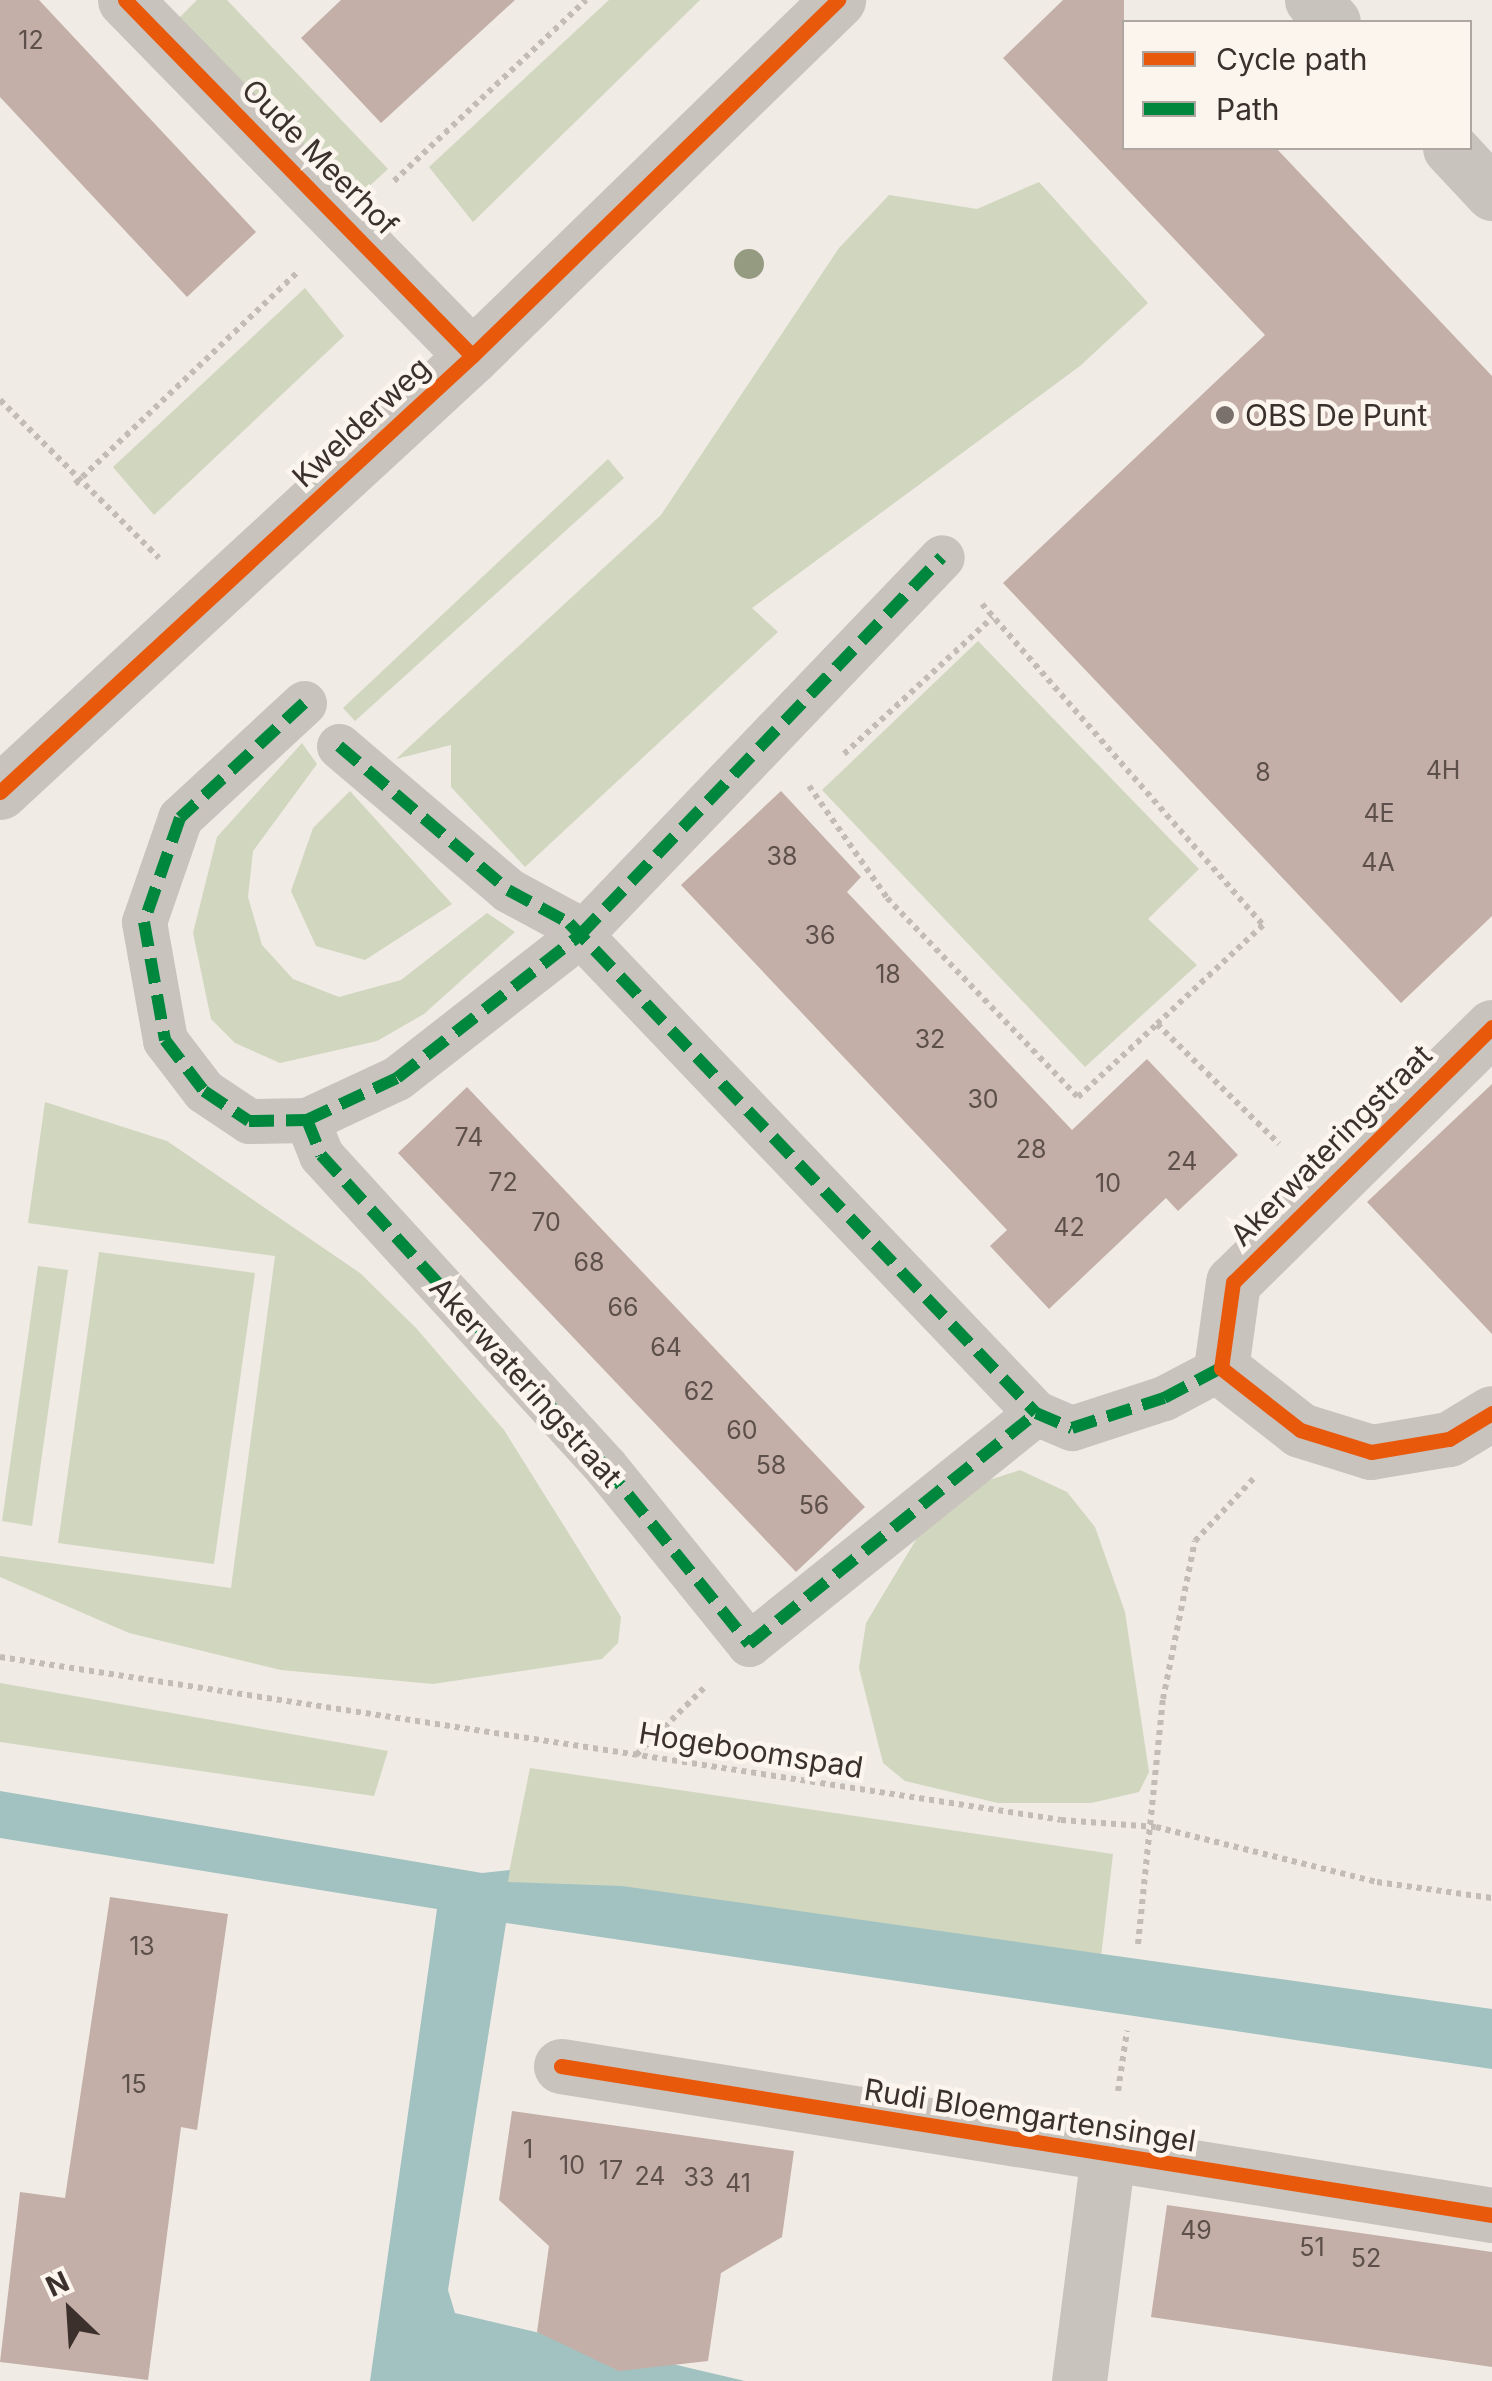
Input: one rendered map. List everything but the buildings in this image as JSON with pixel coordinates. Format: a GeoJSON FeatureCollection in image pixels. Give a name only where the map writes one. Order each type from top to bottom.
{"type":"FeatureCollection","features":[{"type":"Feature","properties":{"kind":"street","name":"Oude Meerhof"},"geometry":{"type":"LineString","coordinates":[[125,0],[472,356]]}},
{"type":"Feature","properties":{"kind":"street","name":"Kwelderweg"},"geometry":{"type":"LineString","coordinates":[[0,792],[472,356],[838,0]]}},
{"type":"Feature","properties":{"kind":"street"},"geometry":{"type":"LineString","coordinates":[[1312,0],[1331,20]]}},
{"type":"Feature","properties":{"kind":"street"},"geometry":{"type":"LineString","coordinates":[[1452,150],[1492,193]]}},
{"type":"Feature","properties":{"kind":"street"},"geometry":{"type":"LineString","coordinates":[[304,703],[180,818],[144,922],[165,1040],[204,1091],[249,1120],[307,1120],[397,1078],[580,935],[942,558]]}},
{"type":"Feature","properties":{"kind":"street"},"geometry":{"type":"LineString","coordinates":[[339,746],[508,890],[580,935],[1036,1413],[1072,1428],[1221,1368],[1300,1430],[1371,1452],[1449,1438],[1492,1413]]}},
{"type":"Feature","properties":{"kind":"street","name":"Akerwateringstraat"},"geometry":{"type":"LineString","coordinates":[[1221,1368],[1233,1282],[1323,1188],[1492,1027]]}},
{"type":"Feature","properties":{"kind":"street","name":"Akerwateringstraat"},"geometry":{"type":"LineString","coordinates":[[307,1120],[321,1155],[604,1466],[749,1644]]}},
{"type":"Feature","properties":{"kind":"street"},"geometry":{"type":"LineString","coordinates":[[749,1644],[1036,1413]]}},
{"type":"Feature","properties":{"kind":"street","name":"Rudi Bloemgartensingel"},"geometry":{"type":"LineString","coordinates":[[561,2066],[1108,2156],[1492,2214]]}},
{"type":"Feature","properties":{"kind":"street"},"geometry":{"type":"LineString","coordinates":[[1079,2381],[1108,2156]]}},
{"type":"Feature","properties":{"kind":"path"},"geometry":{"type":"LineString","coordinates":[[820,776],[806,790],[887,898],[1078,1097],[1263,925],[942,558]]}},
{"type":"Feature","properties":{"kind":"path"},"geometry":{"type":"LineString","coordinates":[[835,763],[993,616]]}},
{"type":"Feature","properties":{"kind":"path"},"geometry":{"type":"LineString","coordinates":[[1157,1024],[1323,1188]]}},
{"type":"Feature","properties":{"kind":"path"},"geometry":{"type":"LineString","coordinates":[[1136,1961],[1156,1827],[1163,1699],[1195,1541],[1300,1430]]}},
{"type":"Feature","properties":{"kind":"path"},"geometry":{"type":"LineString","coordinates":[[636,1755],[749,1644]]}},
{"type":"Feature","properties":{"kind":"path"},"geometry":{"type":"LineString","coordinates":[[1127,2031],[1129,2013]]}},
{"type":"Feature","properties":{"kind":"green space"},"geometry":{"type":"Polygon","coordinates":[[[197,0],[227,0],[388,169],[353,201],[178,19],[197,0]]]}},
{"type":"Feature","properties":{"kind":"green space"},"geometry":{"type":"Polygon","coordinates":[[[609,0],[700,0],[473,222],[429,167],[609,0]]]}},
{"type":"Feature","properties":{"kind":"green space"},"geometry":{"type":"Polygon","coordinates":[[[1039,182],[1148,303],[1080,366],[752,608],[778,632],[525,867],[451,787],[451,745],[396,759],[661,515],[839,248],[889,195],[977,209],[1039,182]]]}},
{"type":"Feature","properties":{"kind":"green space"},"geometry":{"type":"Polygon","coordinates":[[[305,288],[344,336],[154,515],[113,467],[305,288]]]}},
{"type":"Feature","properties":{"kind":"green space"},"geometry":{"type":"Polygon","coordinates":[[[608,459],[624,478],[355,721],[343,708],[608,459]]]}},
{"type":"Feature","properties":{"kind":"green space"},"geometry":{"type":"Polygon","coordinates":[[[978,641],[1199,869],[1148,919],[1197,965],[1085,1067],[822,790],[978,641]]]}},
{"type":"Feature","properties":{"kind":"green space"},"geometry":{"type":"Polygon","coordinates":[[[302,743],[317,764],[253,851],[248,897],[262,945],[293,979],[339,997],[401,980],[487,913],[515,932],[424,1014],[377,1041],[280,1063],[235,1043],[211,1019],[193,933],[217,837],[302,743]]]}},
{"type":"Feature","properties":{"kind":"green space"},"geometry":{"type":"Polygon","coordinates":[[[350,791],[452,904],[365,960],[316,946],[291,891],[313,828],[350,791]]]}},
{"type":"Feature","properties":{"kind":"green space"},"geometry":{"type":"Polygon","coordinates":[[[45,1102],[167,1141],[360,1273],[416,1328],[504,1430],[621,1617],[618,1643],[602,1659],[433,1684],[281,1670],[129,1633],[0,1577],[0,1556],[231,1588],[275,1256],[28,1223],[45,1102]]]}},
{"type":"Feature","properties":{"kind":"green space"},"geometry":{"type":"Polygon","coordinates":[[[99,1252],[255,1273],[214,1564],[58,1543],[99,1252]]]}},
{"type":"Feature","properties":{"kind":"green space"},"geometry":{"type":"Polygon","coordinates":[[[38,1266],[68,1270],[32,1526],[2,1521],[38,1266]]]}},
{"type":"Feature","properties":{"kind":"green space"},"geometry":{"type":"Polygon","coordinates":[[[1020,1470],[1067,1492],[1095,1527],[1125,1612],[1149,1772],[1139,1792],[1091,1803],[998,1803],[905,1781],[883,1763],[859,1668],[866,1623],[917,1538],[989,1480],[1020,1470]]]}},
{"type":"Feature","properties":{"kind":"green space"},"geometry":{"type":"Polygon","coordinates":[[[0,1683],[388,1751],[374,1796],[0,1742],[0,1683]]]}},
{"type":"Feature","properties":{"kind":"green space"},"geometry":{"type":"Polygon","coordinates":[[[530,1768],[1113,1854],[1101,1957],[507,1882],[530,1768]]]}},
{"type":"Feature","properties":{"kind":"water"},"geometry":{"type":"Polygon","coordinates":[[[0,1791],[482,1873],[510,1870],[508,1882],[622,1886],[1492,2009],[1492,2069],[506,1923],[448,2290],[455,2313],[745,2381],[370,2381],[437,1909],[0,1838],[0,1791]]]}},
{"type":"Feature","properties":{"kind":"marked path"},"geometry":{"type":"LineString","coordinates":[[304,703],[180,818],[144,922],[165,1040],[204,1091],[249,1121],[307,1120],[397,1078],[580,935],[942,557]]}},
{"type":"Feature","properties":{"kind":"marked path"},"geometry":{"type":"LineString","coordinates":[[339,746],[508,890],[569,923],[1036,1413],[1072,1428],[1164,1398],[1221,1368]]}},
{"type":"Feature","properties":{"kind":"marked path"},"geometry":{"type":"LineString","coordinates":[[307,1120],[321,1155],[605,1466],[749,1644],[1036,1413]]}},
{"type":"Feature","properties":{"kind":"cycle path"},"geometry":{"type":"LineString","coordinates":[[125,0],[472,356]]}},
{"type":"Feature","properties":{"kind":"cycle path"},"geometry":{"type":"LineString","coordinates":[[0,792],[472,356],[838,0]]}},
{"type":"Feature","properties":{"kind":"cycle path"},"geometry":{"type":"LineString","coordinates":[[1492,1027],[1233,1282],[1221,1368],[1300,1430],[1371,1452],[1449,1439],[1492,1413]]}},
{"type":"Feature","properties":{"kind":"cycle path"},"geometry":{"type":"LineString","coordinates":[[561,2066],[1492,2215]]}},
{"type":"Feature","properties":{"kind":"place","name":"OBS De Punt"},"geometry":{"type":"Point","coordinates":[1225,415]}}]}
